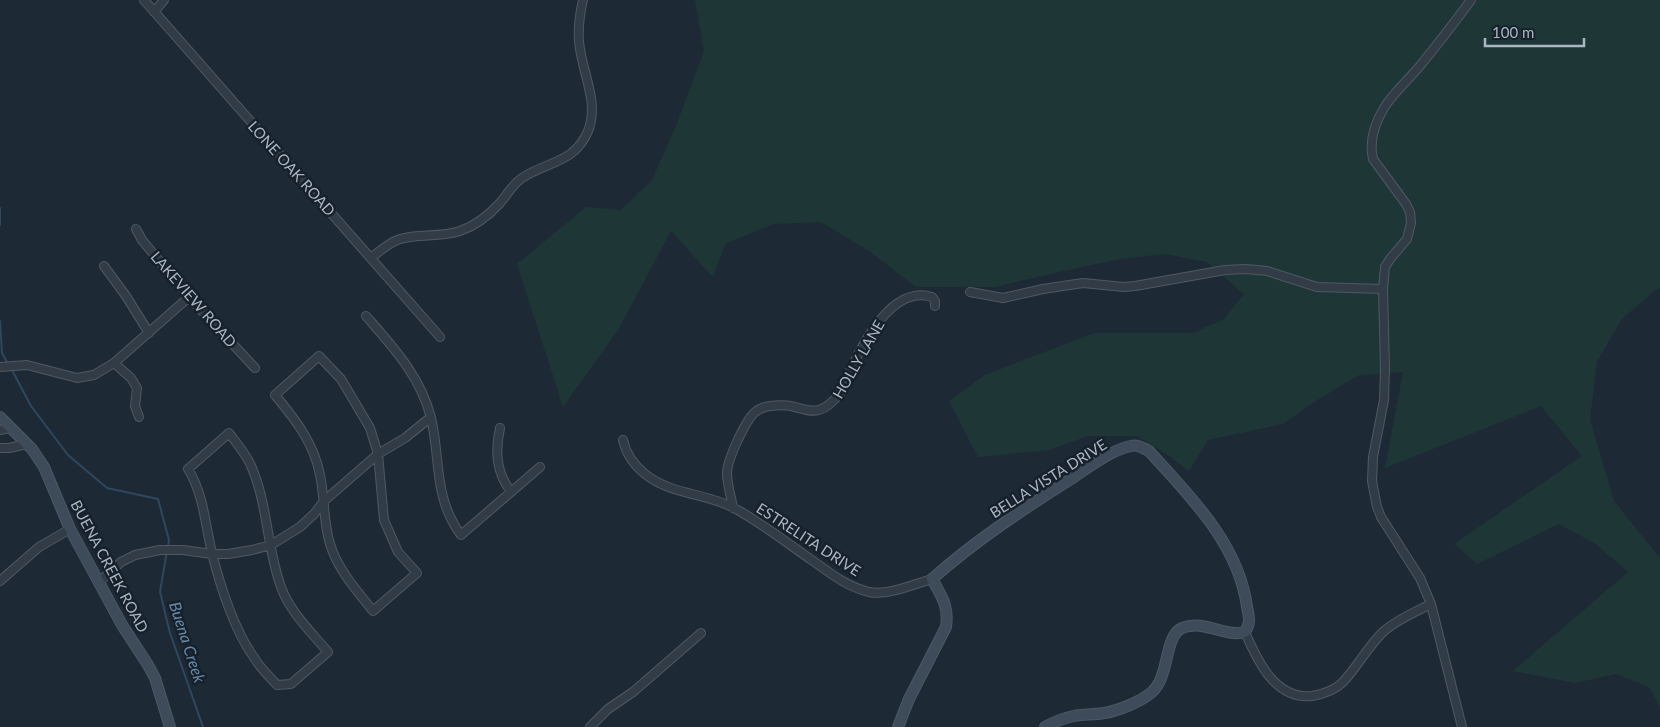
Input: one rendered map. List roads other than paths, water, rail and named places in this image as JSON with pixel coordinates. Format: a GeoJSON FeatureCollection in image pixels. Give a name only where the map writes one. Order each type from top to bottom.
{"type":"FeatureCollection","features":[{"type":"Feature","properties":{"kind":"street","name":"LONE OAK ROAD"},"geometry":{"type":"LineString","coordinates":[[144,0],[440,337]]}},
{"type":"Feature","properties":{"kind":"street"},"geometry":{"type":"LineString","coordinates":[[154,12],[164,0]]}},
{"type":"Feature","properties":{"kind":"street"},"geometry":{"type":"LineString","coordinates":[[371,258],[386,246],[400,239],[440,236],[461,231],[482,220],[521,179],[534,171],[562,160],[572,154],[579,146],[588,131],[592,113],[591,98],[578,40],[580,15],[584,0]]}},
{"type":"Feature","properties":{"kind":"street"},"geometry":{"type":"LineString","coordinates":[[1462,727],[1431,604],[1420,578],[1381,517],[1373,492],[1373,464],[1384,400],[1385,369],[1382,288],[1386,267],[1407,239],[1412,223],[1406,204],[1373,159],[1372,153],[1374,131],[1385,107],[1439,43],[1471,0]]}},
{"type":"Feature","properties":{"kind":"street","name":"LAKEVIEW ROAD"},"geometry":{"type":"LineString","coordinates":[[136,229],[142,240],[189,297],[255,368]]}},
{"type":"Feature","properties":{"kind":"street"},"geometry":{"type":"LineString","coordinates":[[104,266],[126,296],[149,333]]}},
{"type":"Feature","properties":{"kind":"street"},"geometry":{"type":"LineString","coordinates":[[970,292],[1003,298],[1043,289],[1084,283],[1135,286],[1225,270],[1246,269],[1267,271],[1317,286],[1382,288]]}},
{"type":"Feature","properties":{"kind":"street","name":"HOLLY LANE"},"geometry":{"type":"LineString","coordinates":[[733,508],[727,472],[729,462],[738,439],[754,413],[764,407],[776,405],[790,406],[812,412],[826,407],[841,392],[873,328],[885,313],[898,302],[920,294],[932,297],[935,301],[935,306]]}},
{"type":"Feature","properties":{"kind":"street"},"geometry":{"type":"LineString","coordinates":[[0,367],[28,365],[77,378],[94,375],[114,363],[189,297]]}},
{"type":"Feature","properties":{"kind":"street"},"geometry":{"type":"LineString","coordinates":[[366,316],[400,355],[419,386],[430,417],[443,502],[454,526],[461,534],[540,467]]}},
{"type":"Feature","properties":{"kind":"street"},"geometry":{"type":"LineString","coordinates":[[319,356],[341,379],[370,428],[378,454],[384,520],[398,552],[417,573],[374,611],[350,582],[335,559],[326,528],[324,501],[320,473],[309,441],[296,420],[276,395],[319,356]]}},
{"type":"Feature","properties":{"kind":"street"},"geometry":{"type":"LineString","coordinates":[[114,363],[131,378],[137,388],[135,406],[140,417]]}},
{"type":"Feature","properties":{"kind":"street","name":"BUENA CREEK ROAD"},"geometry":{"type":"LineString","coordinates":[[0,417],[5,429],[27,444],[44,467],[70,530],[122,624],[155,678],[170,727]]}},
{"type":"Feature","properties":{"kind":"street"},"geometry":{"type":"LineString","coordinates":[[98,582],[122,562],[135,555],[163,550],[228,554],[271,545],[300,527],[324,501],[378,454],[406,438],[430,417]]}},
{"type":"Feature","properties":{"kind":"street"},"geometry":{"type":"LineString","coordinates":[[500,428],[496,447],[497,461],[511,492]]}},
{"type":"Feature","properties":{"kind":"street"},"geometry":{"type":"LineString","coordinates":[[229,433],[247,457],[259,487],[272,557],[282,589],[294,611],[328,652],[291,684],[287,686],[278,685],[255,660],[241,636],[212,554],[200,494],[196,482],[188,469],[229,433]]}},
{"type":"Feature","properties":{"kind":"street","name":"ESTRELITA DRIVE"},"geometry":{"type":"LineString","coordinates":[[623,440],[626,452],[646,475],[681,492],[719,502],[733,508],[772,532],[848,585],[872,593],[894,591],[932,579]]}},
{"type":"Feature","properties":{"kind":"street"},"geometry":{"type":"LineString","coordinates":[[0,448],[27,444]]}},
{"type":"Feature","properties":{"kind":"street","name":"BELLA VISTA DRIVE"},"geometry":{"type":"LineString","coordinates":[[932,579],[962,552],[1017,513],[1108,455],[1132,445],[1138,446],[1149,451],[1212,523],[1236,567],[1246,596],[1250,625],[1245,632]]}},
{"type":"Feature","properties":{"kind":"street"},"geometry":{"type":"LineString","coordinates":[[0,581],[39,547],[70,530]]}},
{"type":"Feature","properties":{"kind":"street"},"geometry":{"type":"LineString","coordinates":[[898,727],[909,699],[946,627],[948,615],[945,601],[932,579]]}},
{"type":"Feature","properties":{"kind":"street"},"geometry":{"type":"LineString","coordinates":[[1045,727],[1074,716],[1106,713],[1122,708],[1150,694],[1164,675],[1171,640],[1182,628],[1195,626],[1217,628],[1237,634],[1245,632],[1258,661],[1277,684],[1288,691],[1304,697],[1322,695],[1342,683],[1384,632],[1404,618],[1431,604]]}},
{"type":"Feature","properties":{"kind":"street"},"geometry":{"type":"LineString","coordinates":[[590,727],[608,709],[633,692],[701,633]]}},
{"type":"Feature","properties":{"kind":"waterway","name":"Buena Creek"},"geometry":{"type":"LineString","coordinates":[[0,208],[0,225]]}},
{"type":"Feature","properties":{"kind":"waterway","name":"Buena Creek"},"geometry":{"type":"LineString","coordinates":[[0,321],[2,353],[7,362]]}},
{"type":"Feature","properties":{"kind":"waterway","name":"Buena Creek"},"geometry":{"type":"LineString","coordinates":[[13,372],[31,406],[68,455],[107,488],[158,499],[169,540],[168,547]]}},
{"type":"Feature","properties":{"kind":"waterway","name":"Buena Creek"},"geometry":{"type":"LineString","coordinates":[[167,551],[160,592],[170,633],[203,727]]}}]}
